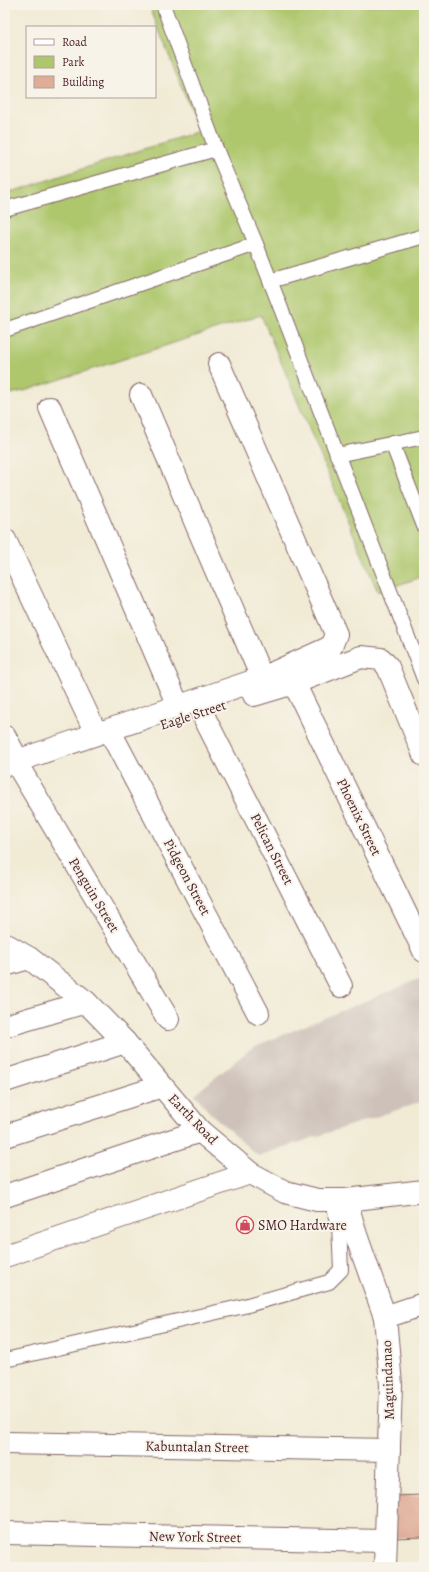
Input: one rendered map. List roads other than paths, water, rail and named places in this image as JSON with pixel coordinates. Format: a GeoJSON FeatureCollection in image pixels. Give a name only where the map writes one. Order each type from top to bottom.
{"type":"FeatureCollection","features":[{"type":"Feature","properties":{"kind":"street","name":"Eagle Street"},"geometry":{"type":"LineString","coordinates":[[12,768],[105,737],[262,678],[331,647],[334,642],[336,634],[219,364]]}},
{"type":"Feature","properties":{"kind":"street"},"geometry":{"type":"LineString","coordinates":[[141,395],[262,678]]}},
{"type":"Feature","properties":{"kind":"street"},"geometry":{"type":"LineString","coordinates":[[50,408],[179,708]]}},
{"type":"Feature","properties":{"kind":"street","name":"Pidgeon Street"},"geometry":{"type":"LineString","coordinates":[[5,540],[105,737],[258,1013]]}},
{"type":"Feature","properties":{"kind":"street","name":"Eagle Street"},"geometry":{"type":"LineString","coordinates":[[105,737],[202,712],[294,683],[361,657],[381,659],[388,666],[424,755]]}},
{"type":"Feature","properties":{"kind":"street","name":"Phoenix Street"},"geometry":{"type":"LineString","coordinates":[[294,683],[424,951]]}},
{"type":"Feature","properties":{"kind":"street","name":"Pelican Street"},"geometry":{"type":"LineString","coordinates":[[202,712],[341,986]]}},
{"type":"Feature","properties":{"kind":"street","name":"Penguin Street"},"geometry":{"type":"LineString","coordinates":[[5,737],[12,768],[168,1019]]}},
{"type":"Feature","properties":{"kind":"street","name":"Earth Road"},"geometry":{"type":"LineString","coordinates":[[5,944],[28,958],[86,1002],[125,1042],[200,1131],[250,1172],[285,1192],[316,1200],[339,1200],[424,1192]]}},
{"type":"Feature","properties":{"kind":"street"},"geometry":{"type":"LineString","coordinates":[[5,965],[28,958]]}},
{"type":"Feature","properties":{"kind":"street"},"geometry":{"type":"LineString","coordinates":[[5,1026],[86,1002]]}},
{"type":"Feature","properties":{"kind":"street"},"geometry":{"type":"LineString","coordinates":[[5,1082],[125,1042]]}},
{"type":"Feature","properties":{"kind":"street"},"geometry":{"type":"LineString","coordinates":[[5,1136],[162,1086]]}},
{"type":"Feature","properties":{"kind":"street"},"geometry":{"type":"LineString","coordinates":[[5,1196],[200,1131]]}},
{"type":"Feature","properties":{"kind":"street"},"geometry":{"type":"LineString","coordinates":[[5,1256],[250,1172]]}},
{"type":"Feature","properties":{"kind":"street","name":"Maguindanao"},"geometry":{"type":"LineString","coordinates":[[339,1200],[356,1235],[385,1317],[391,1385],[385,1567]]}},
{"type":"Feature","properties":{"kind":"street"},"geometry":{"type":"LineString","coordinates":[[385,1317],[424,1304]]}},
{"type":"Feature","properties":{"kind":"street","name":"Kabuntalan Street"},"geometry":{"type":"LineString","coordinates":[[5,1443],[388,1450]]}},
{"type":"Feature","properties":{"kind":"street","name":"New York Street"},"geometry":{"type":"LineString","coordinates":[[5,1533],[385,1541]]}},
{"type":"Feature","properties":{"kind":"lane"},"geometry":{"type":"LineString","coordinates":[[163,5],[216,148],[256,244],[424,679]]}},
{"type":"Feature","properties":{"kind":"lane"},"geometry":{"type":"LineString","coordinates":[[5,209],[216,148]]}},
{"type":"Feature","properties":{"kind":"lane"},"geometry":{"type":"LineString","coordinates":[[270,281],[424,236]]}},
{"type":"Feature","properties":{"kind":"lane"},"geometry":{"type":"LineString","coordinates":[[5,330],[256,244]]}},
{"type":"Feature","properties":{"kind":"lane"},"geometry":{"type":"LineString","coordinates":[[337,454],[419,438],[424,439]]}},
{"type":"Feature","properties":{"kind":"lane"},"geometry":{"type":"LineString","coordinates":[[392,443],[424,526]]}},
{"type":"Feature","properties":{"kind":"lane"},"geometry":{"type":"LineString","coordinates":[[5,1360],[244,1306],[329,1282],[341,1270],[339,1200]]}},
{"type":"Feature","properties":{"kind":"place","name":"SMO Hardware"},"geometry":{"type":"Point","coordinates":[245,1225]}}]}
